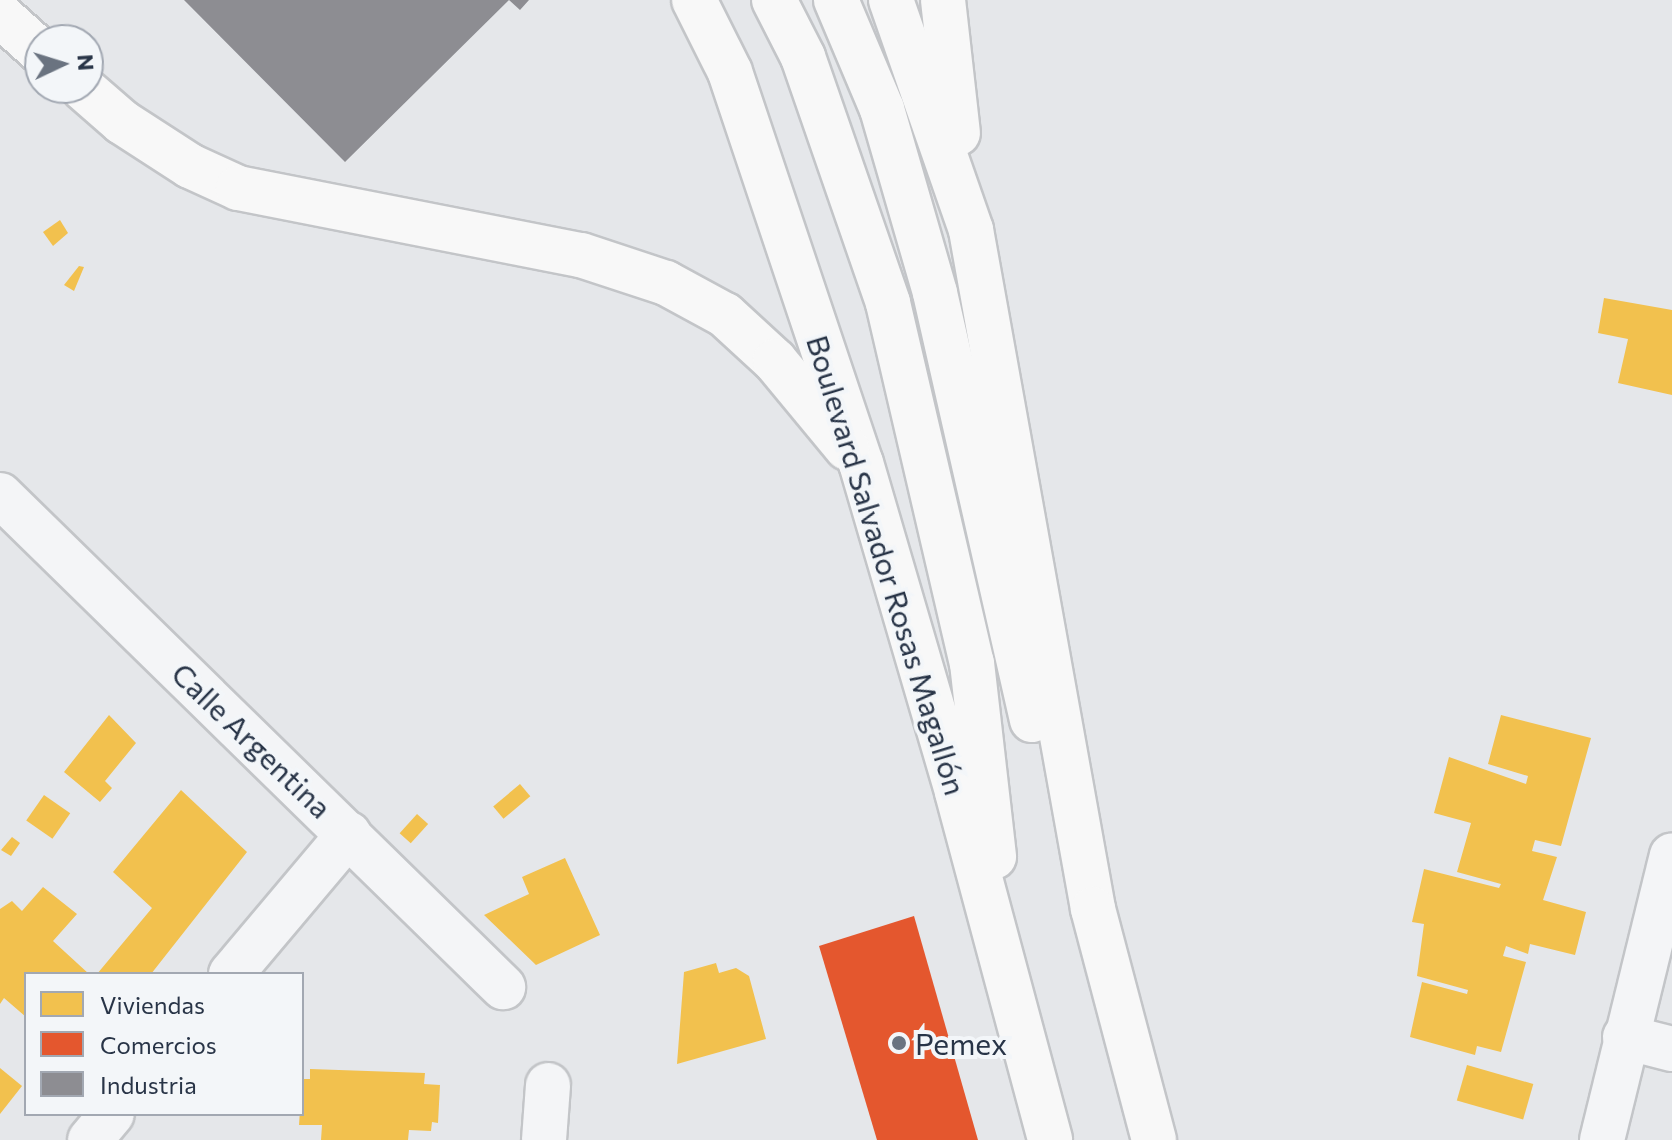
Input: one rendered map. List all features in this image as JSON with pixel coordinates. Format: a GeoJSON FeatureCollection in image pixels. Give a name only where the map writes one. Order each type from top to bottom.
{"type":"FeatureCollection","features":[{"type":"Feature","properties":{"kind":"highway","name":"Boulevard Salvador Rosas Magallón"},"geometry":{"type":"LineString","coordinates":[[694,0],[730,72],[861,463],[1050,1140]]}},
{"type":"Feature","properties":{"kind":"highway"},"geometry":{"type":"LineString","coordinates":[[774,0],[803,57],[888,303],[972,663],[992,806],[999,951]]}},
{"type":"Feature","properties":{"kind":"highway"},"geometry":{"type":"LineString","coordinates":[[836,0],[882,109],[935,293],[1049,791],[1093,909]]}},
{"type":"Feature","properties":{"kind":"highway"},"geometry":{"type":"LineString","coordinates":[[891,0],[971,230]]}},
{"type":"Feature","properties":{"kind":"highway"},"geometry":{"type":"LineString","coordinates":[[943,0],[971,230],[1093,909],[1154,1140]]}},
{"type":"Feature","properties":{"kind":"highway"},"geometry":{"type":"LineString","coordinates":[[0,15],[24,37]]}},
{"type":"Feature","properties":{"kind":"highway"},"geometry":{"type":"LineString","coordinates":[[101,104],[122,122],[190,166],[238,188],[581,255],[666,283],[725,315],[755,343],[861,463]]}},
{"type":"Feature","properties":{"kind":"street","name":"Calle Argentina"},"geometry":{"type":"LineString","coordinates":[[0,495],[503,987]]}},
{"type":"Feature","properties":{"kind":"street"},"geometry":{"type":"LineString","coordinates":[[233,972],[349,834]]}},
{"type":"Feature","properties":{"kind":"street"},"geometry":{"type":"LineString","coordinates":[[1602,1140],[1672,855]]}},
{"type":"Feature","properties":{"kind":"street"},"geometry":{"type":"LineString","coordinates":[[1625,1037],[1672,1049]]}},
{"type":"Feature","properties":{"kind":"street"},"geometry":{"type":"LineString","coordinates":[[544,1140],[548,1085]]}},
{"type":"Feature","properties":{"kind":"street"},"geometry":{"type":"LineString","coordinates":[[90,1140],[110,1116]]}},
{"type":"Feature","properties":{"kind":"building: Viviendas"},"geometry":{"type":"Polygon","coordinates":[[[60,220],[68,233],[53,246],[43,232],[60,220]]]}},
{"type":"Feature","properties":{"kind":"building: Viviendas"},"geometry":{"type":"Polygon","coordinates":[[[79,266],[84,267],[74,291],[64,285],[79,266]]]}},
{"type":"Feature","properties":{"kind":"building: Viviendas"},"geometry":{"type":"Polygon","coordinates":[[[1604,298],[1672,310],[1672,395],[1618,383],[1628,339],[1598,333],[1604,298]]]}},
{"type":"Feature","properties":{"kind":"building: Viviendas"},"geometry":{"type":"Polygon","coordinates":[[[109,715],[136,743],[105,781],[112,788],[100,802],[64,772],[109,715]]]}},
{"type":"Feature","properties":{"kind":"building: Viviendas"},"geometry":{"type":"Polygon","coordinates":[[[1501,715],[1591,738],[1561,846],[1535,840],[1532,851],[1557,857],[1543,900],[1586,912],[1575,955],[1530,944],[1528,954],[1506,946],[1503,956],[1526,962],[1501,1052],[1477,1046],[1475,1055],[1410,1037],[1422,982],[1467,994],[1468,990],[1417,976],[1424,924],[1412,922],[1424,869],[1499,888],[1501,884],[1457,872],[1471,823],[1434,813],[1449,757],[1526,784],[1528,776],[1488,764],[1501,715]]]}},
{"type":"Feature","properties":{"kind":"building: Viviendas"},"geometry":{"type":"Polygon","coordinates":[[[520,784],[530,796],[503,819],[493,806],[520,784]]]}},
{"type":"Feature","properties":{"kind":"building: Viviendas"},"geometry":{"type":"Polygon","coordinates":[[[181,790],[247,852],[153,972],[99,972],[152,908],[113,872],[181,790]]]}},
{"type":"Feature","properties":{"kind":"building: Viviendas"},"geometry":{"type":"Polygon","coordinates":[[[44,795],[70,813],[52,839],[26,820],[44,795]]]}},
{"type":"Feature","properties":{"kind":"building: Viviendas"},"geometry":{"type":"Polygon","coordinates":[[[417,814],[428,824],[411,843],[400,833],[417,814]]]}},
{"type":"Feature","properties":{"kind":"building: Viviendas"},"geometry":{"type":"Polygon","coordinates":[[[12,837],[20,843],[11,856],[1,850],[12,837]]]}},
{"type":"Feature","properties":{"kind":"building: Viviendas"},"geometry":{"type":"Polygon","coordinates":[[[565,858],[600,935],[536,965],[484,915],[529,894],[522,877],[565,858]]]}},
{"type":"Feature","properties":{"kind":"building: Viviendas"},"geometry":{"type":"Polygon","coordinates":[[[43,887],[77,914],[53,941],[87,972],[24,972],[24,1015],[4,998],[0,1004],[0,909],[12,901],[22,911],[43,887]]]}},
{"type":"Feature","properties":{"kind":"building: Viviendas"},"geometry":{"type":"Polygon","coordinates":[[[716,963],[719,973],[736,968],[749,976],[766,1039],[677,1064],[684,972],[716,963]]]}},
{"type":"Feature","properties":{"kind":"building: Viviendas"},"geometry":{"type":"Polygon","coordinates":[[[1467,1065],[1533,1084],[1523,1120],[1457,1101],[1467,1065]]]}},
{"type":"Feature","properties":{"kind":"building: Viviendas"},"geometry":{"type":"Polygon","coordinates":[[[0,1068],[22,1086],[0,1114],[0,1068]]]}},
{"type":"Feature","properties":{"kind":"building: Viviendas"},"geometry":{"type":"Polygon","coordinates":[[[310,1069],[425,1073],[424,1084],[440,1085],[438,1123],[432,1122],[431,1131],[409,1130],[408,1140],[321,1140],[322,1125],[299,1125],[300,1116],[304,1116],[304,1079],[310,1079],[310,1069]]]}},
{"type":"Feature","properties":{"kind":"building: Comercios","name":"Pemex"},"geometry":{"type":"Polygon","coordinates":[[[914,916],[978,1140],[877,1140],[819,946],[914,916]]]}},
{"type":"Feature","properties":{"kind":"building: Industria"},"geometry":{"type":"Polygon","coordinates":[[[184,0],[509,0],[345,162],[184,0]]]}},
{"type":"Feature","properties":{"kind":"building: Industria"},"geometry":{"type":"Polygon","coordinates":[[[509,0],[529,0],[520,10],[509,0]]]}},
{"type":"Feature","properties":{"kind":"place","name":"Pemex"},"geometry":{"type":"Point","coordinates":[899,1043]}}]}
